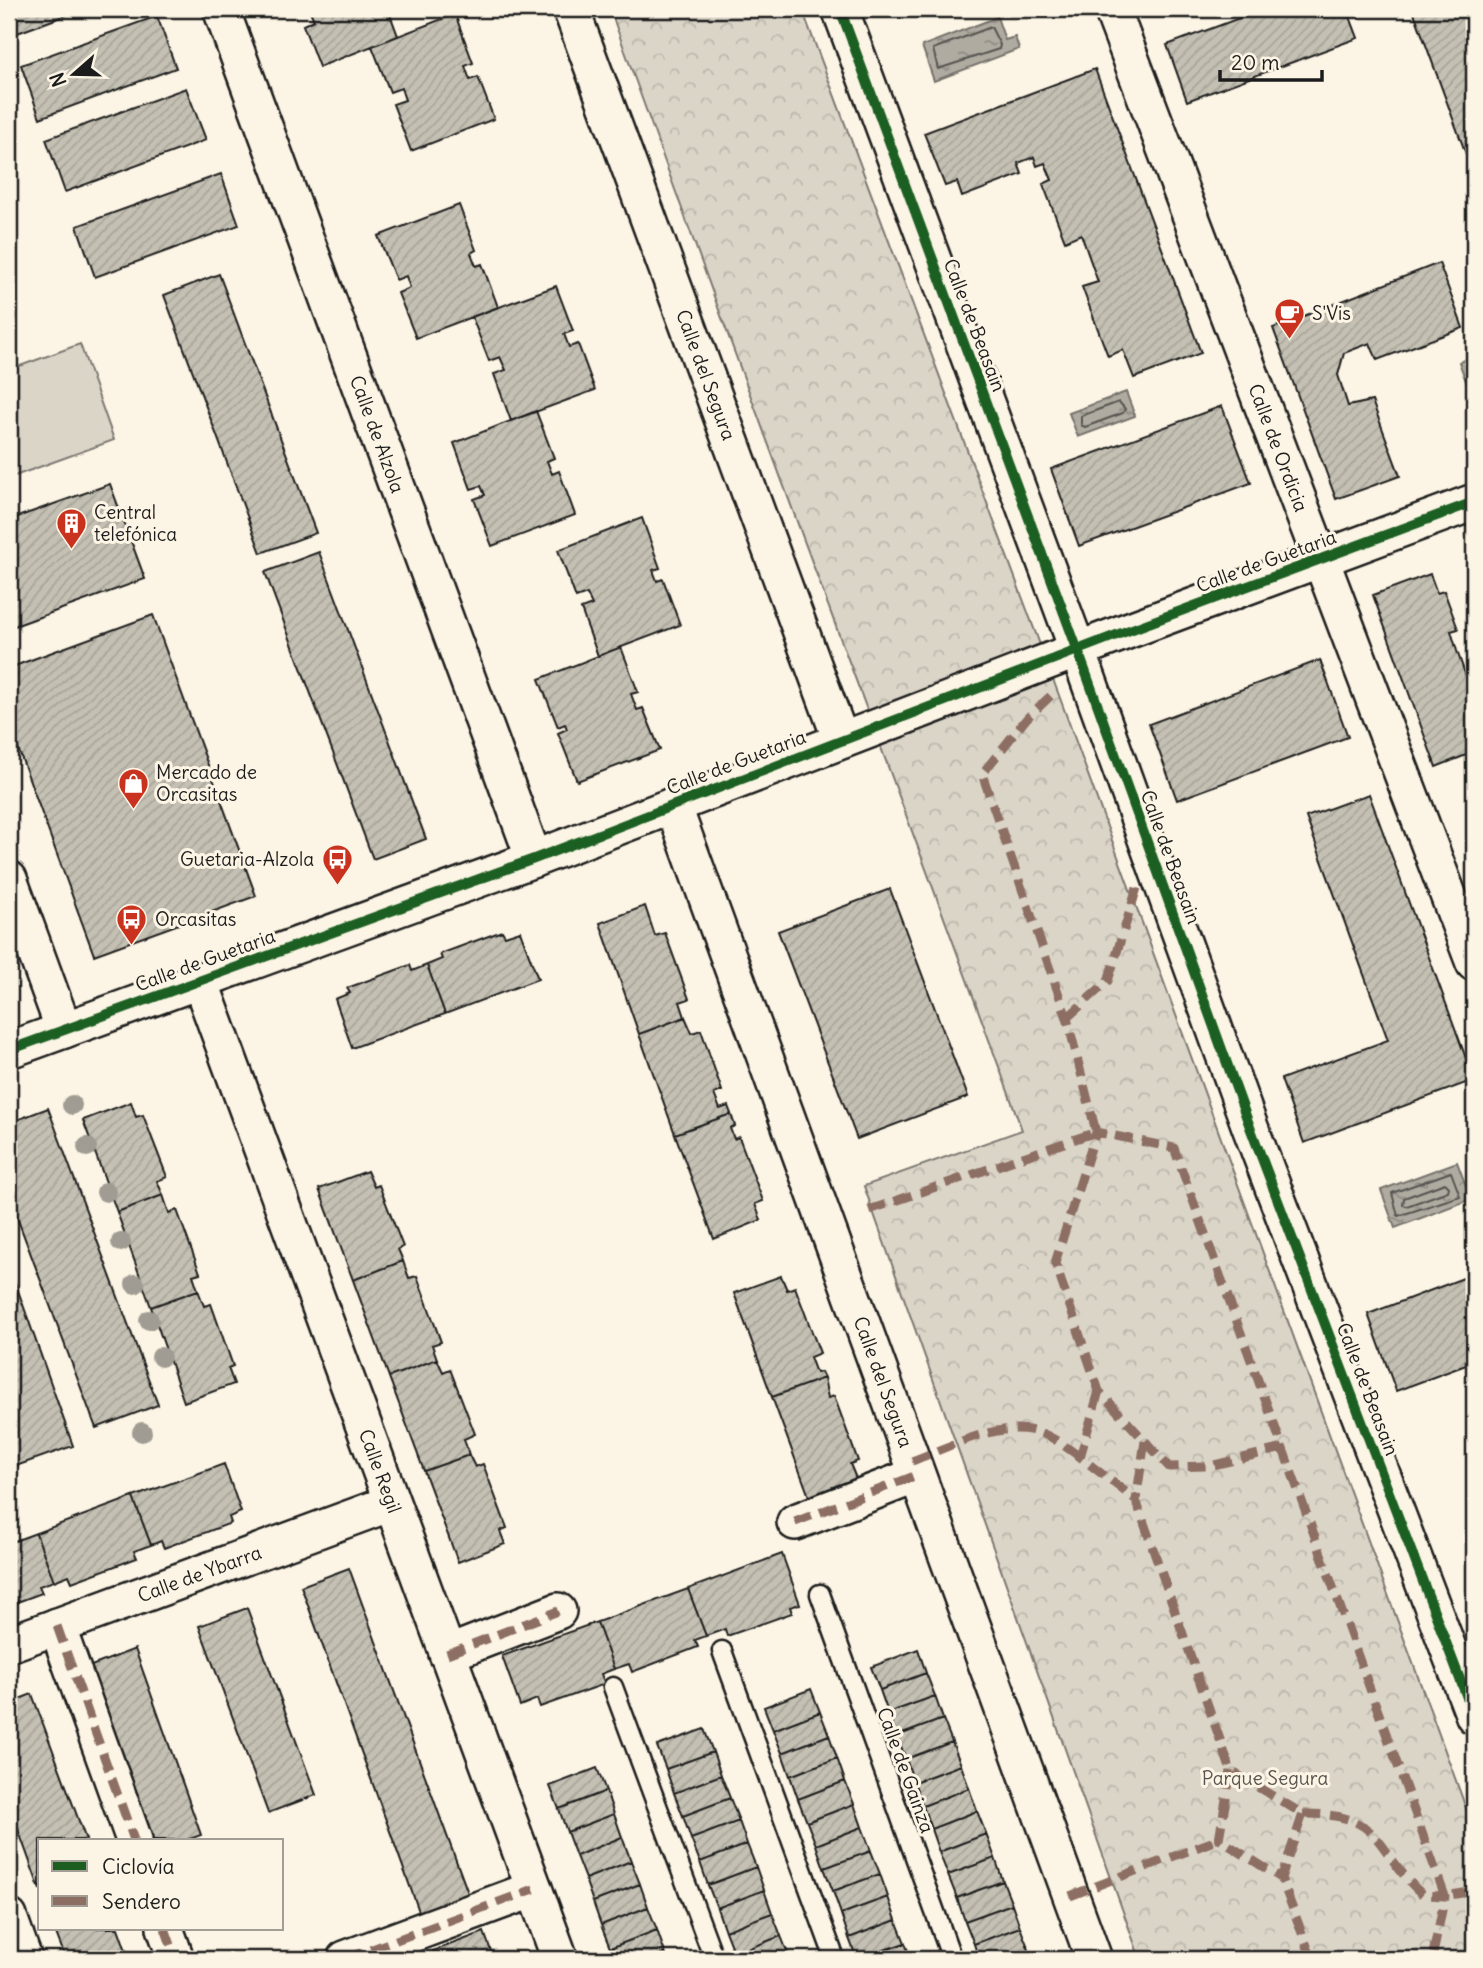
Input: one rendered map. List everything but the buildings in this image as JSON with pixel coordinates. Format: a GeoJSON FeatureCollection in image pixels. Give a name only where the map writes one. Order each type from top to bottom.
{"type":"FeatureCollection","features":[{"type":"Feature","properties":{"kind":"street","name":"Calle de Alzola"},"geometry":{"type":"LineString","coordinates":[[221,9],[534,859]]}},
{"type":"Feature","properties":{"kind":"street","name":"Calle del Segura"},"geometry":{"type":"LineString","coordinates":[[571,9],[841,740]]}},
{"type":"Feature","properties":{"kind":"street","name":"Calle de Beasain"},"geometry":{"type":"LineString","coordinates":[[840,9],[1078,651],[1250,1127],[1474,1716]]}},
{"type":"Feature","properties":{"kind":"street","name":"Calle de Ordicia"},"geometry":{"type":"LineString","coordinates":[[1112,9],[1474,963]]}},
{"type":"Feature","properties":{"kind":"street","name":"Calle de Guetaria"},"geometry":{"type":"LineString","coordinates":[[9,1050],[534,859],[841,740],[1474,502]]}},
{"type":"Feature","properties":{"kind":"street","name":"Calle del Segura"},"geometry":{"type":"LineString","coordinates":[[673,806],[1094,1959]]}},
{"type":"Feature","properties":{"kind":"street"},"geometry":{"type":"LineString","coordinates":[[9,879],[64,1030]]}},
{"type":"Feature","properties":{"kind":"street","name":"Calle Regil"},"geometry":{"type":"LineString","coordinates":[[200,981],[560,1959]]}},
{"type":"Feature","properties":{"kind":"street"},"geometry":{"type":"LineString","coordinates":[[795,1522],[917,1475]]}},
{"type":"Feature","properties":{"kind":"street","name":"Calle de Ybarra"},"geometry":{"type":"LineString","coordinates":[[9,1644],[391,1503]]}},
{"type":"Feature","properties":{"kind":"street"},"geometry":{"type":"LineString","coordinates":[[447,1654],[558,1611]]}},
{"type":"Feature","properties":{"kind":"street"},"geometry":{"type":"LineString","coordinates":[[57,1626],[134,1839]]}},
{"type":"Feature","properties":{"kind":"street"},"geometry":{"type":"LineString","coordinates":[[345,1959],[534,1889]]}},
{"type":"Feature","properties":{"kind":"street"},"geometry":{"type":"LineString","coordinates":[[9,1917],[24,1959]]}},
{"type":"Feature","properties":{"kind":"street"},"geometry":{"type":"LineString","coordinates":[[166,1930],[176,1959]]}},
{"type":"Feature","properties":{"kind":"lane","name":"Calle de Gainza"},"geometry":{"type":"LineString","coordinates":[[820,1594],[952,1959]]}},
{"type":"Feature","properties":{"kind":"lane"},"geometry":{"type":"LineString","coordinates":[[722,1651],[835,1959]]}},
{"type":"Feature","properties":{"kind":"lane"},"geometry":{"type":"LineString","coordinates":[[613,1687],[713,1959]]}},
{"type":"Feature","properties":{"kind":"green space","name":"Parque Segura"},"geometry":{"type":"Polygon","coordinates":[[[610,9],[802,9],[1057,690],[1474,1830],[1474,1959],[1140,1959],[864,1186],[1022,1130],[711,290],[610,9]]]}},
{"type":"Feature","properties":{"kind":"green space"},"geometry":{"type":"Polygon","coordinates":[[[80,344],[114,440],[9,478],[9,370],[80,344]]]}},
{"type":"Feature","properties":{"kind":"water"},"geometry":{"type":"Polygon","coordinates":[[[997,17],[1005,40],[1015,37],[1019,49],[934,81],[922,46],[997,17]]]}},
{"type":"Feature","properties":{"kind":"water"},"geometry":{"type":"Polygon","coordinates":[[[1474,356],[1474,403],[1459,362],[1474,356]]]}},
{"type":"Feature","properties":{"kind":"water"},"geometry":{"type":"Polygon","coordinates":[[[1126,392],[1135,416],[1078,437],[1069,413],[1126,392]]]}},
{"type":"Feature","properties":{"kind":"water"},"geometry":{"type":"Polygon","coordinates":[[[1457,1162],[1471,1199],[1395,1228],[1381,1190],[1457,1162]]]}},
{"type":"Feature","properties":{"kind":"marked path"},"geometry":{"type":"LineString","coordinates":[[869,1210],[1096,1132],[1067,1018],[982,774],[1027,718],[1057,690]]}},
{"type":"Feature","properties":{"kind":"marked path"},"geometry":{"type":"LineString","coordinates":[[1067,1018],[1108,981],[1137,888]]}},
{"type":"Feature","properties":{"kind":"marked path"},"geometry":{"type":"LineString","coordinates":[[1312,1959],[1281,1878],[1303,1814],[1231,1771],[1136,1500],[1145,1441],[1099,1391],[1055,1263],[1096,1132],[1174,1148],[1445,1896],[1474,1891]]}},
{"type":"Feature","properties":{"kind":"marked path"},"geometry":{"type":"LineString","coordinates":[[1099,1391],[1080,1457],[1136,1500]]}},
{"type":"Feature","properties":{"kind":"marked path"},"geometry":{"type":"LineString","coordinates":[[912,1461],[979,1435],[1015,1429],[1032,1430],[1048,1436],[1080,1457]]}},
{"type":"Feature","properties":{"kind":"marked path"},"geometry":{"type":"LineString","coordinates":[[1145,1441],[1169,1467],[1210,1466],[1283,1448]]}},
{"type":"Feature","properties":{"kind":"marked path"},"geometry":{"type":"LineString","coordinates":[[795,1522],[917,1475]]}},
{"type":"Feature","properties":{"kind":"marked path"},"geometry":{"type":"LineString","coordinates":[[447,1654],[558,1611]]}},
{"type":"Feature","properties":{"kind":"marked path"},"geometry":{"type":"LineString","coordinates":[[57,1626],[134,1839]]}},
{"type":"Feature","properties":{"kind":"marked path"},"geometry":{"type":"LineString","coordinates":[[1231,1771],[1219,1839],[1281,1878]]}},
{"type":"Feature","properties":{"kind":"marked path"},"geometry":{"type":"LineString","coordinates":[[1303,1814],[1330,1815],[1364,1827],[1423,1895],[1445,1896],[1432,1959]]}},
{"type":"Feature","properties":{"kind":"marked path"},"geometry":{"type":"LineString","coordinates":[[1070,1896],[1219,1839]]}},
{"type":"Feature","properties":{"kind":"marked path"},"geometry":{"type":"LineString","coordinates":[[345,1959],[534,1889]]}},
{"type":"Feature","properties":{"kind":"marked path"},"geometry":{"type":"LineString","coordinates":[[166,1930],[176,1959]]}},
{"type":"Feature","properties":{"kind":"cycle path"},"geometry":{"type":"LineString","coordinates":[[840,9],[1078,651],[1250,1127],[1474,1716]]}},
{"type":"Feature","properties":{"kind":"cycle path"},"geometry":{"type":"LineString","coordinates":[[9,1050],[534,859],[1127,631],[1474,502]]}},
{"type":"Feature","properties":{"kind":"place","name":"S'Vis"},"geometry":{"type":"Point","coordinates":[1289,340]}},
{"type":"Feature","properties":{"kind":"place","name":"Central telefónica"},"geometry":{"type":"Point","coordinates":[71,550]}},
{"type":"Feature","properties":{"kind":"place","name":"Mercado de Orcasitas"},"geometry":{"type":"Point","coordinates":[133,810]}},
{"type":"Feature","properties":{"kind":"place","name":"Guetaria-Alzola"},"geometry":{"type":"Point","coordinates":[337,886]}},
{"type":"Feature","properties":{"kind":"place","name":"Orcasitas"},"geometry":{"type":"Point","coordinates":[132,946]}}]}
